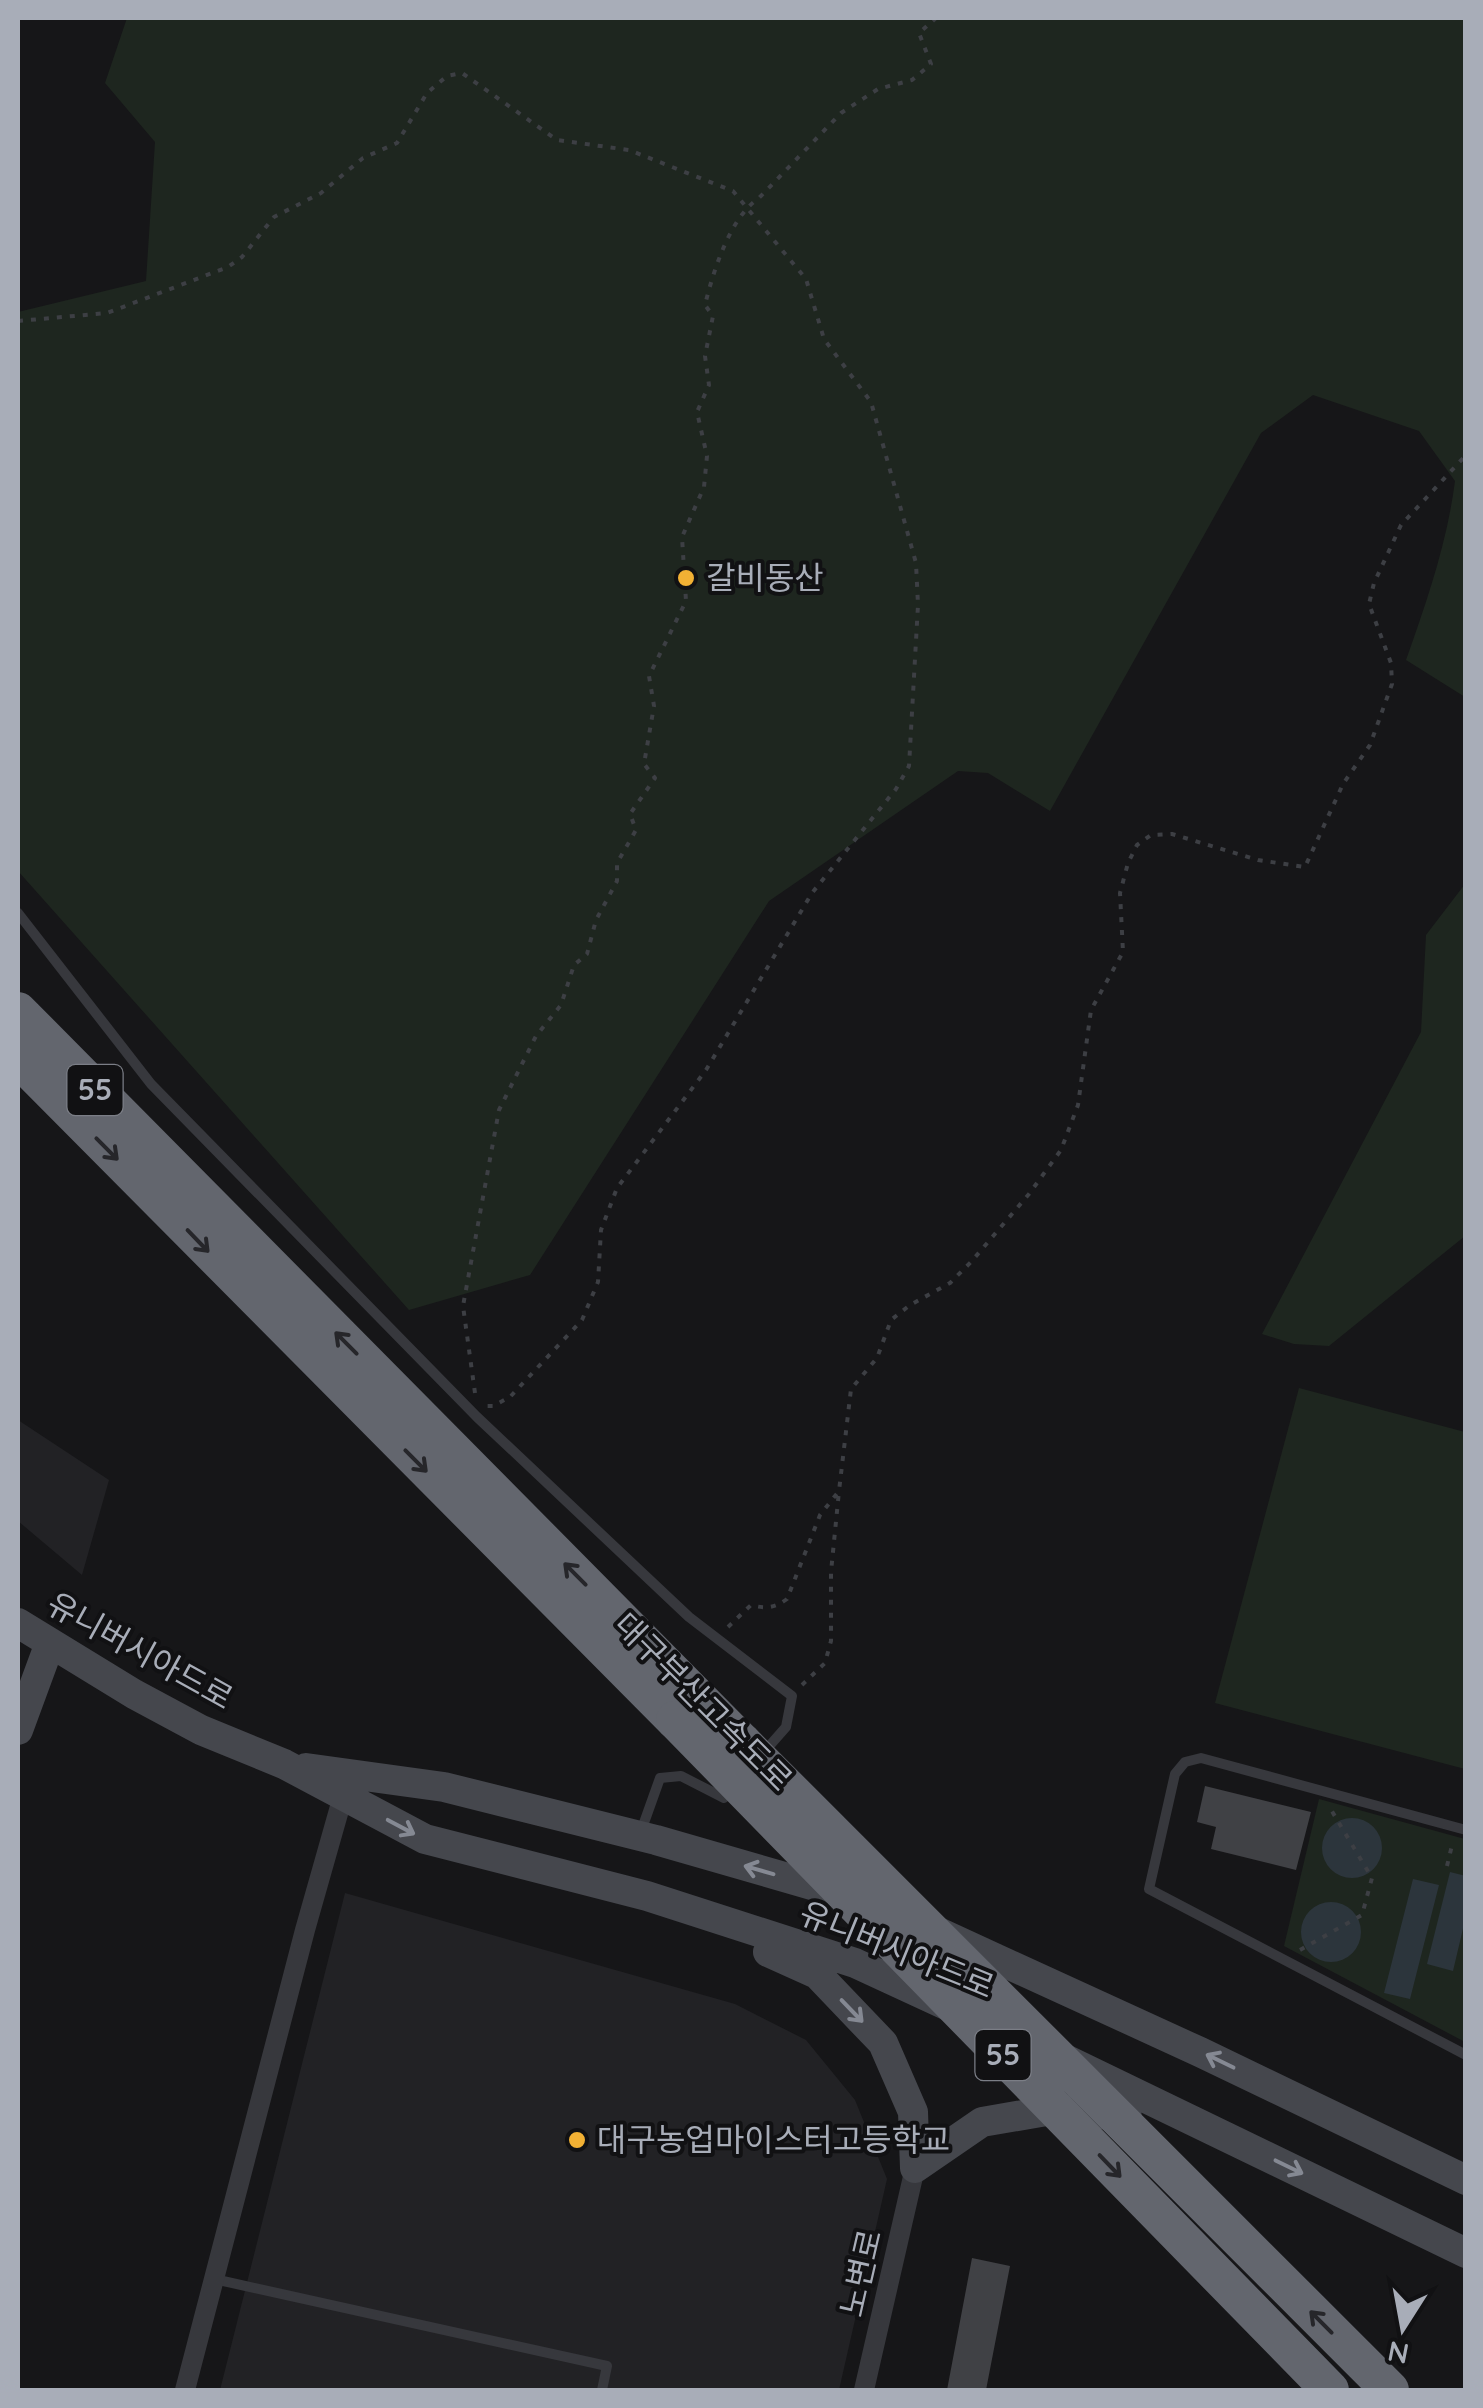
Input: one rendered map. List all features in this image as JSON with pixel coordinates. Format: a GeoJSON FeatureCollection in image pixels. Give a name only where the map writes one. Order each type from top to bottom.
{"type":"FeatureCollection","features":[{"type":"Feature","properties":{"kind":"highway","name":"대구부산고속도로"},"geometry":{"type":"LineString","coordinates":[[18,1011],[160,1179],[675,1720],[1330,2390]]}},
{"type":"Feature","properties":{"kind":"highway","name":"대구부산고속도로"},"geometry":{"type":"LineString","coordinates":[[18,1058],[160,1179]]}},
{"type":"Feature","properties":{"kind":"highway","name":"대구부산고속도로"},"geometry":{"type":"LineString","coordinates":[[260,1281],[742,1742],[1390,2390]]}},
{"type":"Feature","properties":{"kind":"main road","name":"유니버시아드로"},"geometry":{"type":"LineString","coordinates":[[18,1622],[201,1730],[284,1764],[425,1840],[647,1896],[855,1962],[1466,2253]]}},
{"type":"Feature","properties":{"kind":"main road"},"geometry":{"type":"LineString","coordinates":[[18,1730],[50,1644]]}},
{"type":"Feature","properties":{"kind":"main road","name":"유니버시아드로"},"geometry":{"type":"LineString","coordinates":[[284,1764],[444,1787],[640,1836],[875,1904],[1200,2052],[1466,2180]]}},
{"type":"Feature","properties":{"kind":"main road"},"geometry":{"type":"LineString","coordinates":[[647,1896],[817,1974],[884,2043],[912,2112],[915,2168]]}},
{"type":"Feature","properties":{"kind":"main road"},"geometry":{"type":"LineString","coordinates":[[915,2168],[982,2122],[1058,2108],[1132,2117],[1237,2141]]}},
{"type":"Feature","properties":{"kind":"street"},"geometry":{"type":"LineString","coordinates":[[185,2390],[305,1930],[344,1796]]}},
{"type":"Feature","properties":{"kind":"street","name":"노변로"},"geometry":{"type":"LineString","coordinates":[[864,2390],[915,2168]]}},
{"type":"Feature","properties":{"kind":"lane"},"geometry":{"type":"LineString","coordinates":[[18,914],[150,1084],[476,1417],[689,1616],[792,1696],[786,1728],[724,1798],[682,1776],[660,1778],[640,1836]]}},
{"type":"Feature","properties":{"kind":"lane"},"geometry":{"type":"LineString","coordinates":[[1461,1829],[1201,1758],[1184,1762],[1175,1774],[1149,1889],[1466,2055]]}},
{"type":"Feature","properties":{"kind":"lane"},"geometry":{"type":"LineString","coordinates":[[214,2279],[607,2366],[602,2390]]}},
{"type":"Feature","properties":{"kind":"path"},"geometry":{"type":"LineString","coordinates":[[18,321],[107,313],[228,267],[242,257],[274,217],[321,193],[363,158],[397,143],[427,93],[454,72],[472,78],[557,140],[629,150],[733,191],[748,206],[806,280],[824,339],[864,390],[879,428],[918,577],[908,766],[896,789],[812,893],[706,1070],[617,1188],[600,1230],[598,1282],[582,1320],[510,1397],[493,1406],[476,1400],[462,1306],[492,1141],[500,1110],[536,1036],[561,1005],[574,965],[587,954],[596,920],[617,881],[617,863],[636,830],[630,814],[655,778],[644,764],[654,706],[649,676],[686,601],[682,536],[704,487],[707,456],[698,412],[709,385],[706,356],[712,316],[705,305],[715,265],[748,206],[841,113],[878,89],[912,80],[931,64],[919,33],[936,18]]}},
{"type":"Feature","properties":{"kind":"path"},"geometry":{"type":"LineString","coordinates":[[792,1696],[825,1663],[831,1641],[831,1572],[852,1390],[877,1358],[891,1320],[950,1283],[971,1262],[1061,1150],[1075,1118],[1091,1010],[1123,952],[1120,894],[1137,845],[1150,835],[1172,834],[1258,860],[1305,867],[1343,784],[1370,745],[1393,676],[1368,604],[1374,583],[1401,525],[1466,455]]}},
{"type":"Feature","properties":{"kind":"path"},"geometry":{"type":"LineString","coordinates":[[717,1637],[751,1604],[762,1608],[787,1600],[820,1516],[840,1491]]}},
{"type":"Feature","properties":{"kind":"path"},"geometry":{"type":"LineString","coordinates":[[1304,1948],[1362,1915],[1372,1878],[1338,1821]]}},
{"type":"Feature","properties":{"kind":"path"},"geometry":{"type":"LineString","coordinates":[[1446,1866],[1461,1829]]}},
{"type":"Feature","properties":{"kind":"shaded area"},"geometry":{"type":"Polygon","coordinates":[[[127,18],[1465,18],[1465,697],[1406,660],[1442,549],[1455,481],[1419,431],[1313,395],[1261,433],[1050,811],[988,773],[958,771],[769,901],[530,1275],[409,1310],[18,871],[18,312],[146,281],[155,142],[105,83],[127,18]]]}},
{"type":"Feature","properties":{"kind":"shaded area"},"geometry":{"type":"Polygon","coordinates":[[[1465,884],[1465,1236],[1329,1346],[1294,1344],[1262,1334],[1421,1032],[1426,935],[1465,884]]]}},
{"type":"Feature","properties":{"kind":"shaded area"},"geometry":{"type":"Polygon","coordinates":[[[1299,1388],[1465,1432],[1465,1769],[1215,1703],[1299,1388]]]}},
{"type":"Feature","properties":{"kind":"shaded area"},"geometry":{"type":"Polygon","coordinates":[[[18,1420],[109,1480],[82,1575],[18,1521],[18,1420]]]}},
{"type":"Feature","properties":{"kind":"shaded area"},"geometry":{"type":"Polygon","coordinates":[[[1319,1799],[1465,1839],[1465,2042],[1284,1946],[1319,1799]]]}},
{"type":"Feature","properties":{"kind":"shaded area"},"geometry":{"type":"Polygon","coordinates":[[[1352,1818],[1373,1827],[1382,1848],[1373,1869],[1352,1878],[1331,1869],[1322,1848],[1331,1827],[1352,1818]]]}},
{"type":"Feature","properties":{"kind":"shaded area"},"geometry":{"type":"Polygon","coordinates":[[[1450,1872],[1466,1876],[1465,1920],[1453,1971],[1427,1964],[1450,1872]]]}},
{"type":"Feature","properties":{"kind":"shaded area"},"geometry":{"type":"Polygon","coordinates":[[[1413,1879],[1439,1885],[1410,1999],[1384,1993],[1413,1879]]]}},
{"type":"Feature","properties":{"kind":"shaded area","name":"대구농업마이스터고등학교"},"geometry":{"type":"Polygon","coordinates":[[[345,1893],[735,2004],[806,2040],[855,2100],[887,2179],[839,2390],[220,2390],[345,1893]]]}},
{"type":"Feature","properties":{"kind":"shaded area"},"geometry":{"type":"Polygon","coordinates":[[[1331,1902],[1352,1911],[1361,1932],[1352,1953],[1331,1962],[1310,1953],[1301,1932],[1310,1911],[1331,1902]]]}},
{"type":"Feature","properties":{"kind":"building"},"geometry":{"type":"Polygon","coordinates":[[[1205,1786],[1311,1812],[1296,1870],[1211,1849],[1216,1827],[1197,1822],[1205,1786]]]}},
{"type":"Feature","properties":{"kind":"building"},"geometry":{"type":"Polygon","coordinates":[[[972,2258],[1010,2266],[986,2390],[947,2390],[972,2258]]]}},
{"type":"Feature","properties":{"kind":"place","name":"갈비동산"},"geometry":{"type":"Point","coordinates":[686,578]}},
{"type":"Feature","properties":{"kind":"place","name":"대구농업마이스터고등학교"},"geometry":{"type":"Point","coordinates":[577,2140]}}]}
